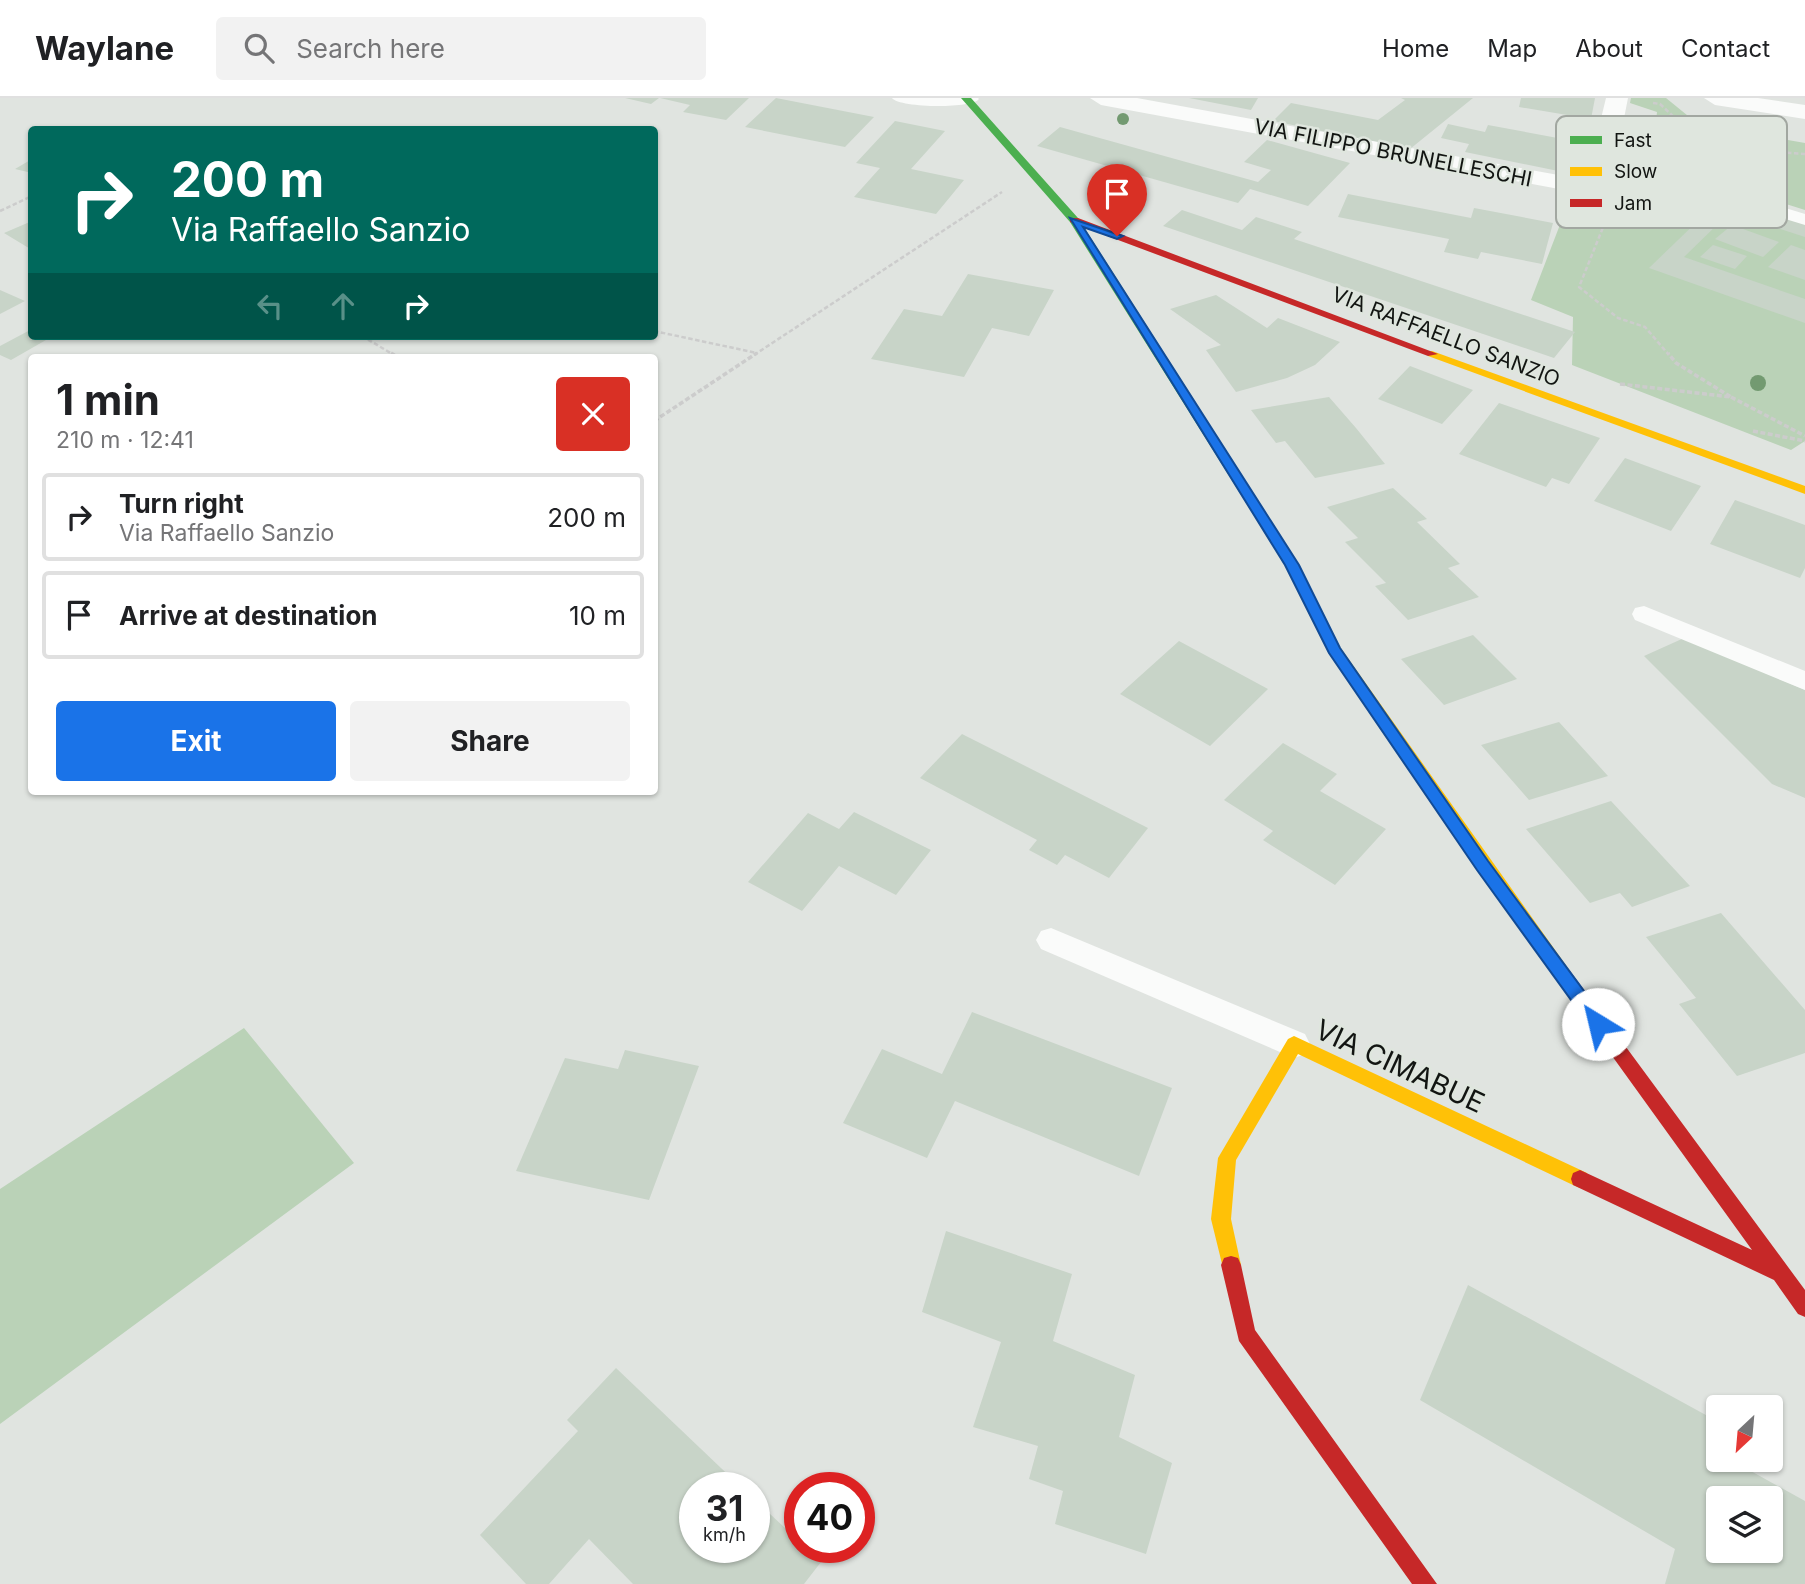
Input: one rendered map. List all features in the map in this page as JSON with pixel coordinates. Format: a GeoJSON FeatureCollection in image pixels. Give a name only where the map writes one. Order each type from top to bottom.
{"type":"FeatureCollection","features":[{"type":"Feature","properties":{"kind":"street"},"geometry":{"type":"LineString","coordinates":[[903,98],[967,98],[1074,220],[1292,565],[1334,649],[1483,865],[1805,1307]]}},
{"type":"Feature","properties":{"kind":"street","name":"VIA FILIPPO BRUNELLESCHI"},"geometry":{"type":"LineString","coordinates":[[1101,98],[1556,181]]}},
{"type":"Feature","properties":{"kind":"street"},"geometry":{"type":"LineString","coordinates":[[1613,116],[1617,98]]}},
{"type":"Feature","properties":{"kind":"street"},"geometry":{"type":"LineString","coordinates":[[1715,98],[1805,112]]}},
{"type":"Feature","properties":{"kind":"street","name":"VIA RAFFAELLO SANZIO"},"geometry":{"type":"LineString","coordinates":[[1074,220],[1653,437],[1805,490]]}},
{"type":"Feature","properties":{"kind":"street","name":"VIA CIMABUE"},"geometry":{"type":"LineString","coordinates":[[1426,1584],[1246,1334],[1221,1219],[1227,1158],[1294,1044],[1779,1272]]}},
{"type":"Feature","properties":{"kind":"lane"},"geometry":{"type":"LineString","coordinates":[[1787,214],[1805,220]]}},
{"type":"Feature","properties":{"kind":"lane"},"geometry":{"type":"LineString","coordinates":[[1644,614],[1805,681]]}},
{"type":"Feature","properties":{"kind":"lane"},"geometry":{"type":"LineString","coordinates":[[1051,940],[1294,1044]]}},
{"type":"Feature","properties":{"kind":"path"},"geometry":{"type":"LineString","coordinates":[[1648,101],[1660,104],[1673,116]]}},
{"type":"Feature","properties":{"kind":"path"},"geometry":{"type":"LineString","coordinates":[[1787,153],[1805,154]]}},
{"type":"Feature","properties":{"kind":"path"},"geometry":{"type":"LineString","coordinates":[[658,418],[1031,173]]}},
{"type":"Feature","properties":{"kind":"path"},"geometry":{"type":"LineString","coordinates":[[0,211],[28,198]]}},
{"type":"Feature","properties":{"kind":"path"},"geometry":{"type":"LineString","coordinates":[[1604,228],[1579,287],[1618,318],[1645,327],[1675,363],[1731,397],[1805,436]]}},
{"type":"Feature","properties":{"kind":"path"},"geometry":{"type":"LineString","coordinates":[[658,332],[758,353]]}},
{"type":"Feature","properties":{"kind":"path"},"geometry":{"type":"LineString","coordinates":[[369,340],[392,354]]}},
{"type":"Feature","properties":{"kind":"path"},"geometry":{"type":"LineString","coordinates":[[1615,384],[1731,397]]}},
{"type":"Feature","properties":{"kind":"green space"},"geometry":{"type":"Polygon","coordinates":[[[1631,98],[1666,98],[1688,116],[1657,116],[1657,112],[1630,103],[1631,98]]]}},
{"type":"Feature","properties":{"kind":"green space"},"geometry":{"type":"Polygon","coordinates":[[[1787,140],[1805,143],[1805,210],[1787,204],[1787,140]]]}},
{"type":"Feature","properties":{"kind":"green space"},"geometry":{"type":"Polygon","coordinates":[[[1787,217],[1805,223],[1805,441],[1791,450],[1572,365],[1573,317],[1531,300],[1559,228],[1787,228],[1787,217]]]}},
{"type":"Feature","properties":{"kind":"green space"},"geometry":{"type":"Polygon","coordinates":[[[244,1028],[354,1163],[0,1424],[0,1189],[244,1028]]]}},
{"type":"Feature","properties":{"kind":"building"},"geometry":{"type":"Polygon","coordinates":[[[625,98],[659,98],[651,104],[625,98]]]}},
{"type":"Feature","properties":{"kind":"building"},"geometry":{"type":"Polygon","coordinates":[[[660,98],[749,98],[726,120],[683,112],[690,105],[660,98]]]}},
{"type":"Feature","properties":{"kind":"building"},"geometry":{"type":"Polygon","coordinates":[[[776,98],[874,117],[845,147],[745,127],[776,98]]]}},
{"type":"Feature","properties":{"kind":"building"},"geometry":{"type":"Polygon","coordinates":[[[1189,98],[1258,98],[1251,110],[1189,98]]]}},
{"type":"Feature","properties":{"kind":"building"},"geometry":{"type":"Polygon","coordinates":[[[1401,98],[1473,98],[1410,149],[1273,121],[1291,103],[1378,120],[1405,100],[1401,98]]]}},
{"type":"Feature","properties":{"kind":"building"},"geometry":{"type":"Polygon","coordinates":[[[1521,98],[1595,98],[1592,116],[1573,116],[1519,107],[1521,98]]]}},
{"type":"Feature","properties":{"kind":"building"},"geometry":{"type":"Polygon","coordinates":[[[895,121],[945,131],[911,169],[964,180],[936,214],[854,197],[880,168],[856,163],[895,121]]]}},
{"type":"Feature","properties":{"kind":"building"},"geometry":{"type":"Polygon","coordinates":[[[1448,124],[1485,132],[1488,125],[1556,138],[1556,171],[1465,152],[1469,144],[1441,138],[1448,124]]]}},
{"type":"Feature","properties":{"kind":"building"},"geometry":{"type":"Polygon","coordinates":[[[1060,127],[1258,182],[1271,170],[1244,162],[1267,140],[1350,163],[1308,206],[1250,189],[1238,203],[1037,146],[1060,127]]]}},
{"type":"Feature","properties":{"kind":"building"},"geometry":{"type":"Polygon","coordinates":[[[28,161],[28,172],[15,169],[28,161]]]}},
{"type":"Feature","properties":{"kind":"building"},"geometry":{"type":"Polygon","coordinates":[[[1348,194],[1471,218],[1474,208],[1553,223],[1542,264],[1481,252],[1478,259],[1444,252],[1449,239],[1338,217],[1348,194]]]}},
{"type":"Feature","properties":{"kind":"building"},"geometry":{"type":"Polygon","coordinates":[[[1182,210],[1242,230],[1256,217],[1302,232],[1294,239],[1575,332],[1554,358],[1163,226],[1182,210]]]}},
{"type":"Feature","properties":{"kind":"building"},"geometry":{"type":"Polygon","coordinates":[[[1787,217],[1805,223],[1805,237],[1777,228],[1787,228],[1787,217]]]}},
{"type":"Feature","properties":{"kind":"building"},"geometry":{"type":"Polygon","coordinates":[[[28,223],[28,248],[4,233],[28,223]]]}},
{"type":"Feature","properties":{"kind":"building"},"geometry":{"type":"Polygon","coordinates":[[[1690,228],[1714,228],[1684,257],[1805,299],[1805,323],[1649,268],[1690,228]]]}},
{"type":"Feature","properties":{"kind":"building"},"geometry":{"type":"Polygon","coordinates":[[[1728,228],[1740,228],[1779,242],[1763,257],[1715,239],[1728,228]]]}},
{"type":"Feature","properties":{"kind":"building"},"geometry":{"type":"Polygon","coordinates":[[[1713,245],[1747,256],[1735,269],[1700,257],[1713,245]]]}},
{"type":"Feature","properties":{"kind":"building"},"geometry":{"type":"Polygon","coordinates":[[[1791,245],[1805,250],[1805,280],[1768,267],[1791,245]]]}},
{"type":"Feature","properties":{"kind":"building"},"geometry":{"type":"Polygon","coordinates":[[[968,274],[1054,290],[1029,336],[992,328],[964,377],[871,359],[904,309],[942,316],[968,274]]]}},
{"type":"Feature","properties":{"kind":"building"},"geometry":{"type":"Polygon","coordinates":[[[0,290],[25,301],[0,314],[0,290]]]}},
{"type":"Feature","properties":{"kind":"building"},"geometry":{"type":"Polygon","coordinates":[[[1216,295],[1267,328],[1278,318],[1340,342],[1315,365],[1287,378],[1236,392],[1206,350],[1221,345],[1170,309],[1216,295]]]}},
{"type":"Feature","properties":{"kind":"building"},"geometry":{"type":"Polygon","coordinates":[[[28,331],[28,340],[46,340],[11,360],[0,355],[0,346],[28,331]]]}},
{"type":"Feature","properties":{"kind":"building"},"geometry":{"type":"Polygon","coordinates":[[[1410,366],[1473,390],[1442,424],[1378,399],[1410,366]]]}},
{"type":"Feature","properties":{"kind":"building"},"geometry":{"type":"Polygon","coordinates":[[[1329,397],[1385,464],[1315,478],[1285,441],[1276,443],[1251,410],[1329,397]]]}},
{"type":"Feature","properties":{"kind":"building"},"geometry":{"type":"Polygon","coordinates":[[[1499,403],[1600,438],[1569,484],[1552,478],[1546,487],[1459,454],[1499,403]]]}},
{"type":"Feature","properties":{"kind":"building"},"geometry":{"type":"Polygon","coordinates":[[[1625,458],[1701,486],[1671,531],[1594,501],[1625,458]]]}},
{"type":"Feature","properties":{"kind":"building"},"geometry":{"type":"Polygon","coordinates":[[[1393,488],[1427,519],[1417,522],[1460,564],[1448,568],[1479,597],[1408,620],[1375,586],[1386,583],[1345,542],[1358,538],[1327,507],[1393,488]]]}},
{"type":"Feature","properties":{"kind":"building"},"geometry":{"type":"Polygon","coordinates":[[[1735,500],[1805,525],[1805,568],[1800,578],[1710,544],[1735,500]]]}},
{"type":"Feature","properties":{"kind":"building"},"geometry":{"type":"Polygon","coordinates":[[[1473,635],[1517,679],[1444,705],[1401,659],[1473,635]]]}},
{"type":"Feature","properties":{"kind":"building"},"geometry":{"type":"Polygon","coordinates":[[[1684,638],[1805,690],[1805,798],[1772,784],[1644,656],[1684,638]]]}},
{"type":"Feature","properties":{"kind":"building"},"geometry":{"type":"Polygon","coordinates":[[[1179,641],[1268,689],[1210,746],[1120,694],[1179,641]]]}},
{"type":"Feature","properties":{"kind":"building"},"geometry":{"type":"Polygon","coordinates":[[[1559,722],[1608,776],[1529,800],[1481,745],[1559,722]]]}},
{"type":"Feature","properties":{"kind":"building"},"geometry":{"type":"Polygon","coordinates":[[[962,734],[1148,828],[1109,878],[1065,855],[1057,865],[1029,850],[1037,840],[920,778],[962,734]]]}},
{"type":"Feature","properties":{"kind":"building"},"geometry":{"type":"Polygon","coordinates":[[[1283,743],[1337,774],[1320,791],[1386,829],[1335,885],[1263,840],[1273,831],[1224,800],[1283,743]]]}},
{"type":"Feature","properties":{"kind":"building"},"geometry":{"type":"Polygon","coordinates":[[[1611,801],[1690,886],[1632,907],[1620,893],[1590,903],[1526,829],[1611,801]]]}},
{"type":"Feature","properties":{"kind":"building"},"geometry":{"type":"Polygon","coordinates":[[[854,812],[931,850],[896,895],[839,866],[802,911],[748,882],[808,813],[839,829],[854,812]]]}},
{"type":"Feature","properties":{"kind":"building"},"geometry":{"type":"Polygon","coordinates":[[[1721,913],[1805,1010],[1805,1053],[1737,1076],[1679,1004],[1696,998],[1646,937],[1721,913]]]}},
{"type":"Feature","properties":{"kind":"building"},"geometry":{"type":"Polygon","coordinates":[[[972,1012],[1172,1088],[1139,1176],[955,1101],[927,1158],[843,1123],[882,1049],[942,1074],[972,1012]]]}},
{"type":"Feature","properties":{"kind":"building"},"geometry":{"type":"Polygon","coordinates":[[[625,1050],[699,1066],[649,1200],[516,1171],[565,1058],[618,1069],[625,1050]]]}},
{"type":"Feature","properties":{"kind":"building"},"geometry":{"type":"Polygon","coordinates":[[[946,1231],[1072,1274],[1053,1341],[1135,1375],[1119,1437],[1172,1463],[1146,1554],[1055,1524],[1063,1491],[1029,1479],[1038,1446],[973,1427],[1001,1342],[922,1312],[946,1231]]]}},
{"type":"Feature","properties":{"kind":"building"},"geometry":{"type":"Polygon","coordinates":[[[1468,1285],[1706,1415],[1706,1472],[1753,1472],[1778,1486],[1706,1486],[1706,1563],[1783,1563],[1783,1489],[1805,1501],[1805,1584],[1665,1584],[1675,1549],[1420,1400],[1468,1285]]]}},
{"type":"Feature","properties":{"kind":"building"},"geometry":{"type":"Polygon","coordinates":[[[616,1368],[725,1472],[679,1472],[679,1563],[770,1563],[770,1514],[784,1527],[784,1563],[820,1563],[804,1584],[633,1584],[589,1539],[549,1584],[526,1584],[480,1535],[578,1431],[567,1420],[616,1368]]]}},
{"type":"Feature","properties":{"kind":"traffic: fast"},"geometry":{"type":"LineString","coordinates":[[966,98],[1074,220],[1292,565],[1315,612]]}},
{"type":"Feature","properties":{"kind":"traffic: slow"},"geometry":{"type":"LineString","coordinates":[[1432,354],[1805,490]]}},
{"type":"Feature","properties":{"kind":"traffic: slow"},"geometry":{"type":"LineString","coordinates":[[1315,612],[1334,649],[1564,976]]}},
{"type":"Feature","properties":{"kind":"traffic: slow"},"geometry":{"type":"LineString","coordinates":[[1231,1265],[1221,1219],[1227,1158],[1294,1044],[1580,1179]]}},
{"type":"Feature","properties":{"kind":"traffic: jam"},"geometry":{"type":"LineString","coordinates":[[1074,220],[1432,354]]}},
{"type":"Feature","properties":{"kind":"traffic: jam"},"geometry":{"type":"LineString","coordinates":[[1564,976],[1805,1307]]}},
{"type":"Feature","properties":{"kind":"traffic: jam"},"geometry":{"type":"LineString","coordinates":[[1580,1179],[1777,1272]]}},
{"type":"Feature","properties":{"kind":"traffic: jam"},"geometry":{"type":"LineString","coordinates":[[1231,1265],[1246,1334],[1426,1584]]}},
{"type":"Feature","properties":{"kind":"route"},"geometry":{"type":"LineString","coordinates":[[1117,236],[1074,220],[1292,565],[1334,649],[1483,865],[1598,1024]]}}]}
